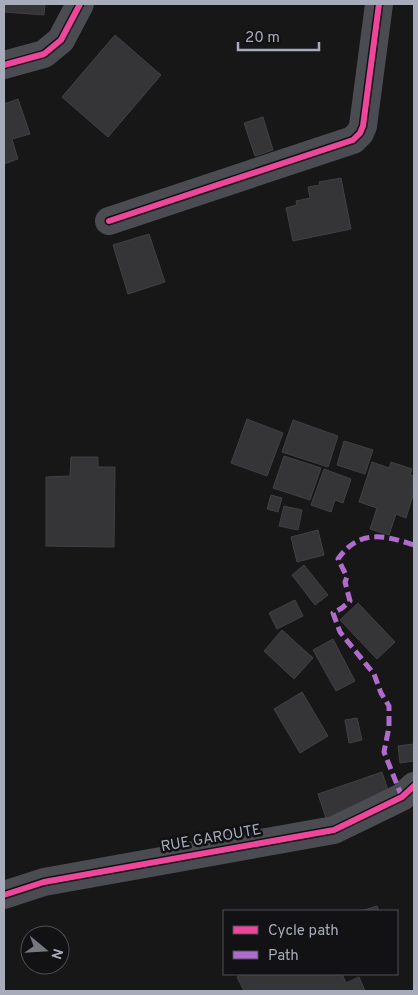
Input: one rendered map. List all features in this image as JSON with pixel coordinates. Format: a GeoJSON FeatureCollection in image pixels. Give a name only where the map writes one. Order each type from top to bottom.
{"type":"FeatureCollection","features":[{"type":"Feature","properties":{"kind":"street"},"geometry":{"type":"LineString","coordinates":[[4,65],[44,54],[61,40],[80,4]]}},
{"type":"Feature","properties":{"kind":"street"},"geometry":{"type":"LineString","coordinates":[[109,221],[353,140],[360,133],[363,126],[379,4]]}},
{"type":"Feature","properties":{"kind":"street","name":"RUE GAROUTE"},"geometry":{"type":"LineString","coordinates":[[4,894],[44,882],[334,830],[402,797],[414,786]]}},
{"type":"Feature","properties":{"kind":"building"},"geometry":{"type":"Polygon","coordinates":[[[4,4],[45,4],[44,15],[4,12],[4,4]]]}},
{"type":"Feature","properties":{"kind":"building"},"geometry":{"type":"Polygon","coordinates":[[[115,35],[161,75],[108,137],[62,97],[115,35]]]}},
{"type":"Feature","properties":{"kind":"building"},"geometry":{"type":"Polygon","coordinates":[[[18,99],[30,134],[12,139],[18,159],[4,164],[4,104],[18,99]]]}},
{"type":"Feature","properties":{"kind":"building"},"geometry":{"type":"Polygon","coordinates":[[[263,117],[273,150],[255,156],[244,123],[263,117]]]}},
{"type":"Feature","properties":{"kind":"building"},"geometry":{"type":"Polygon","coordinates":[[[341,178],[351,229],[293,241],[286,208],[297,205],[296,201],[310,198],[308,187],[320,185],[319,182],[341,178]]]}},
{"type":"Feature","properties":{"kind":"building"},"geometry":{"type":"Polygon","coordinates":[[[149,234],[165,282],[128,294],[113,245],[149,234]]]}},
{"type":"Feature","properties":{"kind":"building"},"geometry":{"type":"Polygon","coordinates":[[[247,419],[283,433],[267,476],[231,463],[247,419]]]}},
{"type":"Feature","properties":{"kind":"building"},"geometry":{"type":"Polygon","coordinates":[[[293,420],[338,436],[328,467],[282,452],[293,420]]]}},
{"type":"Feature","properties":{"kind":"building"},"geometry":{"type":"Polygon","coordinates":[[[344,441],[373,450],[365,474],[337,465],[344,441]]]}},
{"type":"Feature","properties":{"kind":"building"},"geometry":{"type":"Polygon","coordinates":[[[284,456],[321,468],[310,500],[273,488],[284,456]]]}},
{"type":"Feature","properties":{"kind":"building"},"geometry":{"type":"Polygon","coordinates":[[[71,457],[98,457],[98,467],[115,467],[114,547],[46,546],[46,477],[70,476],[71,457]]]}},
{"type":"Feature","properties":{"kind":"building"},"geometry":{"type":"Polygon","coordinates":[[[372,462],[389,468],[391,462],[412,469],[410,475],[414,476],[414,492],[406,518],[396,514],[389,535],[370,529],[377,508],[359,502],[372,462]]]}},
{"type":"Feature","properties":{"kind":"building"},"geometry":{"type":"Polygon","coordinates":[[[324,469],[351,479],[343,503],[335,500],[331,512],[311,505],[324,469]]]}},
{"type":"Feature","properties":{"kind":"building"},"geometry":{"type":"Polygon","coordinates":[[[271,495],[282,498],[278,512],[267,509],[271,495]]]}},
{"type":"Feature","properties":{"kind":"building"},"geometry":{"type":"Polygon","coordinates":[[[284,506],[302,510],[298,530],[279,526],[284,506]]]}},
{"type":"Feature","properties":{"kind":"building"},"geometry":{"type":"Polygon","coordinates":[[[318,530],[324,555],[297,562],[291,537],[318,530]]]}},
{"type":"Feature","properties":{"kind":"building"},"geometry":{"type":"Polygon","coordinates":[[[304,565],[328,595],[315,605],[292,575],[304,565]]]}},
{"type":"Feature","properties":{"kind":"building"},"geometry":{"type":"Polygon","coordinates":[[[295,600],[303,616],[277,629],[269,613],[295,600]]]}},
{"type":"Feature","properties":{"kind":"building"},"geometry":{"type":"Polygon","coordinates":[[[358,603],[395,642],[377,659],[340,620],[358,603]]]}},
{"type":"Feature","properties":{"kind":"building"},"geometry":{"type":"Polygon","coordinates":[[[282,630],[313,658],[294,679],[264,651],[282,630]]]}},
{"type":"Feature","properties":{"kind":"building"},"geometry":{"type":"Polygon","coordinates":[[[333,639],[355,681],[336,691],[313,650],[333,639]]]}},
{"type":"Feature","properties":{"kind":"building"},"geometry":{"type":"Polygon","coordinates":[[[302,692],[328,736],[300,753],[274,709],[302,692]]]}},
{"type":"Feature","properties":{"kind":"building"},"geometry":{"type":"Polygon","coordinates":[[[357,718],[362,740],[349,743],[345,720],[357,718]]]}},
{"type":"Feature","properties":{"kind":"building"},"geometry":{"type":"Polygon","coordinates":[[[414,744],[414,761],[400,763],[398,746],[414,744]]]}},
{"type":"Feature","properties":{"kind":"building"},"geometry":{"type":"Polygon","coordinates":[[[382,772],[391,799],[327,821],[318,794],[382,772]]]}},
{"type":"Feature","properties":{"kind":"building"},"geometry":{"type":"Polygon","coordinates":[[[377,906],[379,910],[364,910],[377,906]]]}},
{"type":"Feature","properties":{"kind":"building"},"geometry":{"type":"Polygon","coordinates":[[[242,975],[342,975],[346,983],[359,977],[365,991],[244,991],[237,977],[242,975]]]}},
{"type":"Feature","properties":{"kind":"marked path"},"geometry":{"type":"LineString","coordinates":[[402,797],[384,752],[389,727],[389,706],[381,693],[374,674],[340,632],[333,613],[350,601],[345,582],[347,577],[338,559],[346,549],[363,539],[373,537],[382,537],[414,545]]}},
{"type":"Feature","properties":{"kind":"cycle path"},"geometry":{"type":"LineString","coordinates":[[4,65],[44,54],[61,40],[80,4]]}},
{"type":"Feature","properties":{"kind":"cycle path"},"geometry":{"type":"LineString","coordinates":[[109,221],[353,140],[360,133],[363,126],[379,4]]}},
{"type":"Feature","properties":{"kind":"cycle path"},"geometry":{"type":"LineString","coordinates":[[4,895],[44,882],[334,830],[402,797],[414,786]]}}]}
